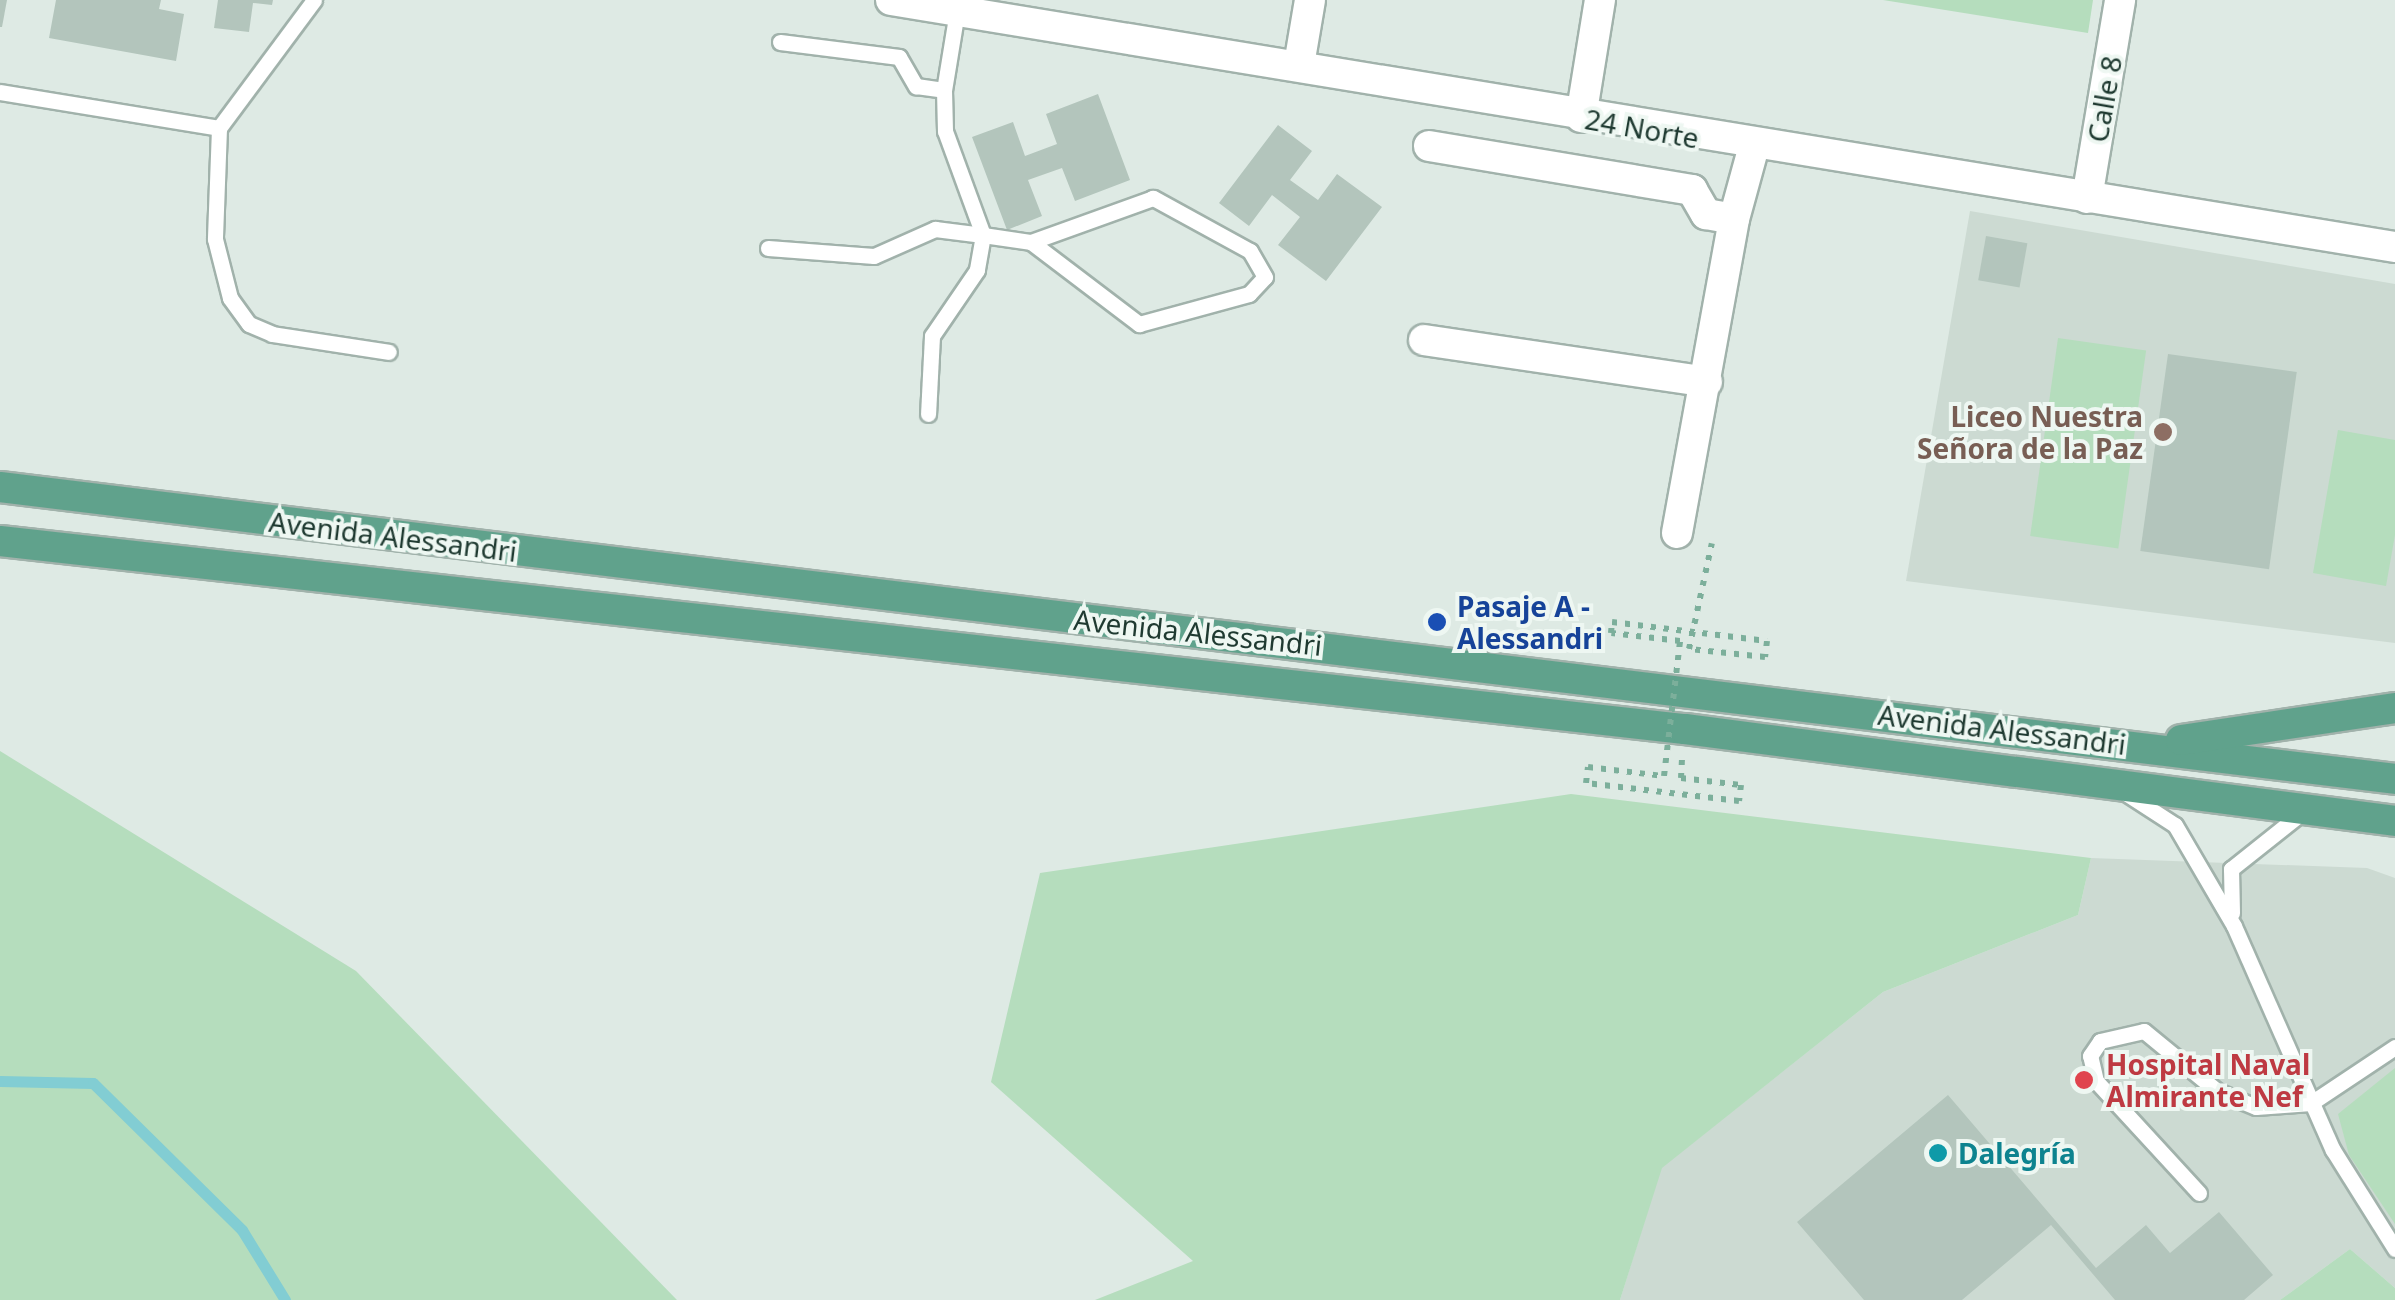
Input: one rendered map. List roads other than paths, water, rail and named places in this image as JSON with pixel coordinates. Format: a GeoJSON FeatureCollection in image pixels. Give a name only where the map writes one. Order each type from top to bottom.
{"type":"FeatureCollection","features":[{"type":"Feature","properties":{"kind":"main road","name":"Avenida Alessandri"},"geometry":{"type":"LineString","coordinates":[[0,487],[2395,779]]}},
{"type":"Feature","properties":{"kind":"main road","name":"Avenida Alessandri"},"geometry":{"type":"LineString","coordinates":[[0,541],[1685,729],[2395,821]]}},
{"type":"Feature","properties":{"kind":"main road"},"geometry":{"type":"LineString","coordinates":[[2130,746],[2395,708]]}},
{"type":"Feature","properties":{"kind":"street","name":"24 Norte"},"geometry":{"type":"LineString","coordinates":[[891,0],[957,11],[1065,13],[1299,65],[1580,117],[2395,246]]}},
{"type":"Feature","properties":{"kind":"street"},"geometry":{"type":"LineString","coordinates":[[1299,65],[1310,0]]}},
{"type":"Feature","properties":{"kind":"street"},"geometry":{"type":"LineString","coordinates":[[1580,117],[1600,0]]}},
{"type":"Feature","properties":{"kind":"street","name":"Calle 8"},"geometry":{"type":"LineString","coordinates":[[2087,198],[2120,0]]}},
{"type":"Feature","properties":{"kind":"street"},"geometry":{"type":"LineString","coordinates":[[1430,146],[1692,190],[1706,214],[1734,218]]}},
{"type":"Feature","properties":{"kind":"street"},"geometry":{"type":"LineString","coordinates":[[1677,533],[1708,382],[1734,218],[1754,146]]}},
{"type":"Feature","properties":{"kind":"street"},"geometry":{"type":"LineString","coordinates":[[1424,340],[1708,382]]}},
{"type":"Feature","properties":{"kind":"lane"},"geometry":{"type":"LineString","coordinates":[[314,0],[219,128],[215,239],[230,298],[249,324],[272,334],[389,352]]}},
{"type":"Feature","properties":{"kind":"lane"},"geometry":{"type":"LineString","coordinates":[[928,414],[932,336],[977,270],[982,235],[945,132],[944,90],[957,11]]}},
{"type":"Feature","properties":{"kind":"lane"},"geometry":{"type":"LineString","coordinates":[[780,42],[899,58],[916,86],[944,90]]}},
{"type":"Feature","properties":{"kind":"lane"},"geometry":{"type":"LineString","coordinates":[[0,92],[219,128]]}},
{"type":"Feature","properties":{"kind":"lane"},"geometry":{"type":"LineString","coordinates":[[768,248],[874,256],[935,228],[1031,242],[1153,198],[1250,251],[1266,276],[1249,294],[1139,324],[1031,242]]}},
{"type":"Feature","properties":{"kind":"lane"},"geometry":{"type":"LineString","coordinates":[[2112,785],[2175,824],[2234,926],[2311,1103],[2395,1249]]}},
{"type":"Feature","properties":{"kind":"lane"},"geometry":{"type":"LineString","coordinates":[[2234,926],[2231,869],[2268,834],[2306,810]]}},
{"type":"Feature","properties":{"kind":"lane"},"geometry":{"type":"LineString","coordinates":[[2200,1193],[2096,1081],[2090,1056],[2100,1041],[2144,1031],[2233,1099],[2256,1107],[2311,1103],[2395,1047]]}},
{"type":"Feature","properties":{"kind":"waterway"},"geometry":{"type":"LineString","coordinates":[[0,1081],[93,1083],[242,1230],[285,1300]]}},
{"type":"Feature","properties":{"kind":"place","name":"Liceo Nuestra Señora de la Paz"},"geometry":{"type":"Point","coordinates":[2163,432]}},
{"type":"Feature","properties":{"kind":"place","name":"Pasaje A - Alessandri"},"geometry":{"type":"Point","coordinates":[1437,622]}},
{"type":"Feature","properties":{"kind":"place","name":"Hospital Naval Almirante Nef"},"geometry":{"type":"Point","coordinates":[2084,1080]}},
{"type":"Feature","properties":{"kind":"place","name":"Dalegría"},"geometry":{"type":"Point","coordinates":[1938,1153]}}]}
